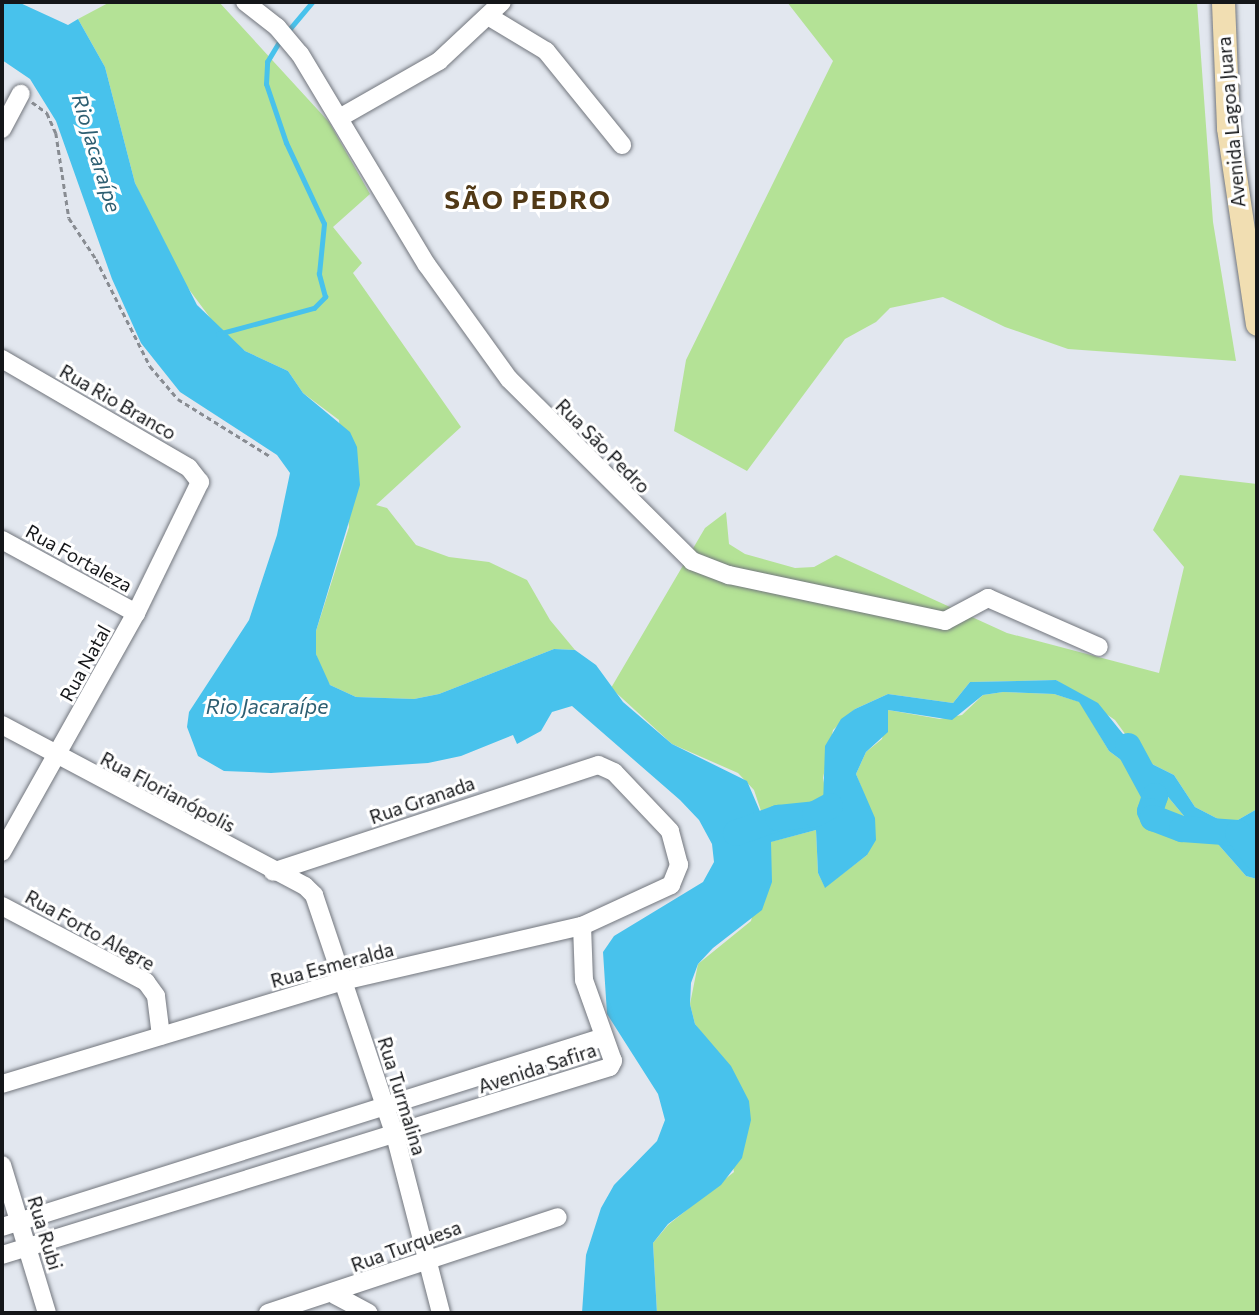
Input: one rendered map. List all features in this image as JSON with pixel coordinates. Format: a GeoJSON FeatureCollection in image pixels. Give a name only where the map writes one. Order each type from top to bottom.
{"type":"FeatureCollection","features":[{"type":"Feature","properties":{"kind":"main road","name":"Avenida Lagoa Juara"},"geometry":{"type":"LineString","coordinates":[[1223,2],[1228,128],[1257,324]]}},
{"type":"Feature","properties":{"kind":"street","name":"Rua São Pedro"},"geometry":{"type":"LineString","coordinates":[[245,2],[288,38],[341,117],[427,265],[509,379],[692,561],[729,575],[946,621],[988,598],[1099,647]]}},
{"type":"Feature","properties":{"kind":"street"},"geometry":{"type":"LineString","coordinates":[[341,117],[439,61],[502,2]]}},
{"type":"Feature","properties":{"kind":"street"},"geometry":{"type":"LineString","coordinates":[[488,16],[546,51],[622,145]]}},
{"type":"Feature","properties":{"kind":"street"},"geometry":{"type":"LineString","coordinates":[[2,129],[21,94]]}},
{"type":"Feature","properties":{"kind":"street","name":"Rua Rio Branco"},"geometry":{"type":"LineString","coordinates":[[2,359],[189,468],[200,482],[199,491]]}},
{"type":"Feature","properties":{"kind":"street","name":"Rua Natal"},"geometry":{"type":"LineString","coordinates":[[2,852],[136,613],[199,491]]}},
{"type":"Feature","properties":{"kind":"street","name":"Rua Fortaleza"},"geometry":{"type":"LineString","coordinates":[[2,540],[136,613]]}},
{"type":"Feature","properties":{"kind":"street","name":"Rua Florianópolis"},"geometry":{"type":"LineString","coordinates":[[2,725],[273,872],[305,886],[314,895]]}},
{"type":"Feature","properties":{"kind":"street","name":"Rua Granada"},"geometry":{"type":"LineString","coordinates":[[273,872],[584,767],[598,765],[614,772],[670,831],[679,865],[671,885]]}},
{"type":"Feature","properties":{"kind":"street","name":"Rua Esmeralda"},"geometry":{"type":"LineString","coordinates":[[2,1084],[343,981],[582,926],[671,885]]}},
{"type":"Feature","properties":{"kind":"street","name":"Rua Turmalina"},"geometry":{"type":"LineString","coordinates":[[314,895],[395,1135],[424,1259],[441,1313]]}},
{"type":"Feature","properties":{"kind":"street","name":"Rua Forto Alegre"},"geometry":{"type":"LineString","coordinates":[[2,906],[146,982],[156,996],[161,1036]]}},
{"type":"Feature","properties":{"kind":"street"},"geometry":{"type":"LineString","coordinates":[[582,926],[584,980],[604,1037]]}},
{"type":"Feature","properties":{"kind":"street","name":"Avenida Safira"},"geometry":{"type":"LineString","coordinates":[[2,1255],[610,1067],[614,1061],[604,1037],[10,1224]]}},
{"type":"Feature","properties":{"kind":"street","name":"Rua Rubi"},"geometry":{"type":"LineString","coordinates":[[2,1165],[10,1224],[27,1247],[47,1313]]}},
{"type":"Feature","properties":{"kind":"street","name":"Rua Turquesa"},"geometry":{"type":"LineString","coordinates":[[268,1313],[335,1294],[424,1259],[558,1217]]}},
{"type":"Feature","properties":{"kind":"street"},"geometry":{"type":"LineString","coordinates":[[335,1294],[369,1313]]}},
{"type":"Feature","properties":{"kind":"path"},"geometry":{"type":"LineString","coordinates":[[1257,79],[1257,132]]}},
{"type":"Feature","properties":{"kind":"path"},"geometry":{"type":"LineString","coordinates":[[21,94],[47,114],[62,153],[69,218],[96,259],[150,366],[178,399],[271,457]]}},
{"type":"Feature","properties":{"kind":"green space"},"geometry":{"type":"Polygon","coordinates":[[[110,2],[219,2],[329,122],[370,194],[333,227],[362,263],[353,273],[461,427],[376,505],[387,508],[416,545],[449,557],[489,562],[527,580],[550,620],[575,650],[554,649],[439,694],[414,699],[356,697],[330,685],[322,673],[316,654],[316,631],[349,527],[339,420],[303,393],[288,371],[245,351],[220,331],[179,276],[135,183],[105,67],[78,19],[110,2]]]}},
{"type":"Feature","properties":{"kind":"green space"},"geometry":{"type":"Polygon","coordinates":[[[787,2],[1197,2],[1213,222],[1236,361],[1068,349],[1005,327],[943,297],[890,308],[876,322],[845,339],[747,471],[674,431],[686,360],[833,61],[787,2]]]}},
{"type":"Feature","properties":{"kind":"green space"},"geometry":{"type":"Polygon","coordinates":[[[1180,475],[1257,484],[1257,809],[1236,821],[1222,821],[1195,807],[1174,775],[1144,760],[1115,720],[1056,680],[970,682],[953,703],[888,694],[855,709],[833,730],[823,778],[826,793],[823,805],[796,818],[765,823],[754,790],[738,773],[672,744],[611,688],[705,528],[726,512],[729,544],[745,554],[795,568],[814,567],[836,555],[1007,633],[1159,673],[1184,567],[1153,530],[1180,475]]]}},
{"type":"Feature","properties":{"kind":"green space"},"geometry":{"type":"Polygon","coordinates":[[[1003,692],[1054,694],[1080,702],[1109,751],[1164,792],[1194,828],[1217,843],[1246,876],[1257,879],[1257,1313],[657,1313],[653,1243],[668,1225],[734,1172],[708,1041],[695,1024],[690,1004],[698,964],[751,921],[770,842],[816,830],[818,873],[825,887],[867,855],[864,794],[856,774],[866,752],[882,739],[888,710],[940,719],[962,715],[983,695],[1003,692]]]}},
{"type":"Feature","properties":{"kind":"water","name":"Rio Jacaraípe"},"geometry":{"type":"Polygon","coordinates":[[[2,2],[18,2],[68,25],[78,19],[105,67],[135,183],[197,305],[245,351],[288,371],[303,393],[350,432],[357,447],[360,485],[316,631],[316,654],[330,685],[356,697],[414,699],[439,694],[554,649],[575,650],[596,665],[623,702],[672,744],[747,781],[765,823],[796,818],[823,805],[825,746],[841,719],[855,709],[888,694],[953,703],[970,682],[1056,680],[1098,703],[1144,760],[1174,775],[1195,807],[1222,821],[1236,821],[1257,809],[1257,879],[1246,876],[1217,843],[1194,828],[1164,792],[1109,751],[1079,702],[1054,694],[1003,692],[983,695],[952,720],[888,710],[888,732],[866,752],[856,774],[875,818],[876,840],[867,855],[825,888],[818,873],[816,830],[771,842],[772,882],[762,910],[713,948],[698,964],[691,983],[690,1004],[695,1024],[731,1066],[749,1101],[751,1120],[742,1158],[721,1185],[668,1224],[653,1243],[657,1313],[582,1313],[586,1255],[601,1208],[614,1185],[657,1141],[665,1120],[658,1094],[607,1014],[603,952],[614,936],[703,882],[714,862],[712,844],[699,820],[680,800],[572,706],[552,712],[541,731],[517,744],[513,735],[461,756],[428,763],[271,773],[224,771],[198,756],[187,727],[189,712],[249,620],[277,535],[290,473],[277,455],[180,392],[141,343],[112,279],[56,121],[30,79],[2,60],[2,2]]]}},
{"type":"Feature","properties":{"kind":"waterway"},"geometry":{"type":"LineString","coordinates":[[288,31],[312,2]]}},
{"type":"Feature","properties":{"kind":"waterway"},"geometry":{"type":"LineString","coordinates":[[218,334],[314,308],[325,297],[319,274],[324,224],[286,143],[266,84],[267,62],[280,40]]}},
{"type":"Feature","properties":{"kind":"waterway"},"geometry":{"type":"LineString","coordinates":[[1128,746],[1155,796],[1150,811],[1153,818],[1182,829],[1238,833],[1257,858]]}},
{"type":"Feature","properties":{"kind":"waterway"},"geometry":{"type":"LineString","coordinates":[[736,833],[778,818],[815,814],[830,806]]}},
{"type":"Feature","properties":{"kind":"district","name":"SÃO PEDRO"},"geometry":{"type":"Point","coordinates":[528,199]}}]}
